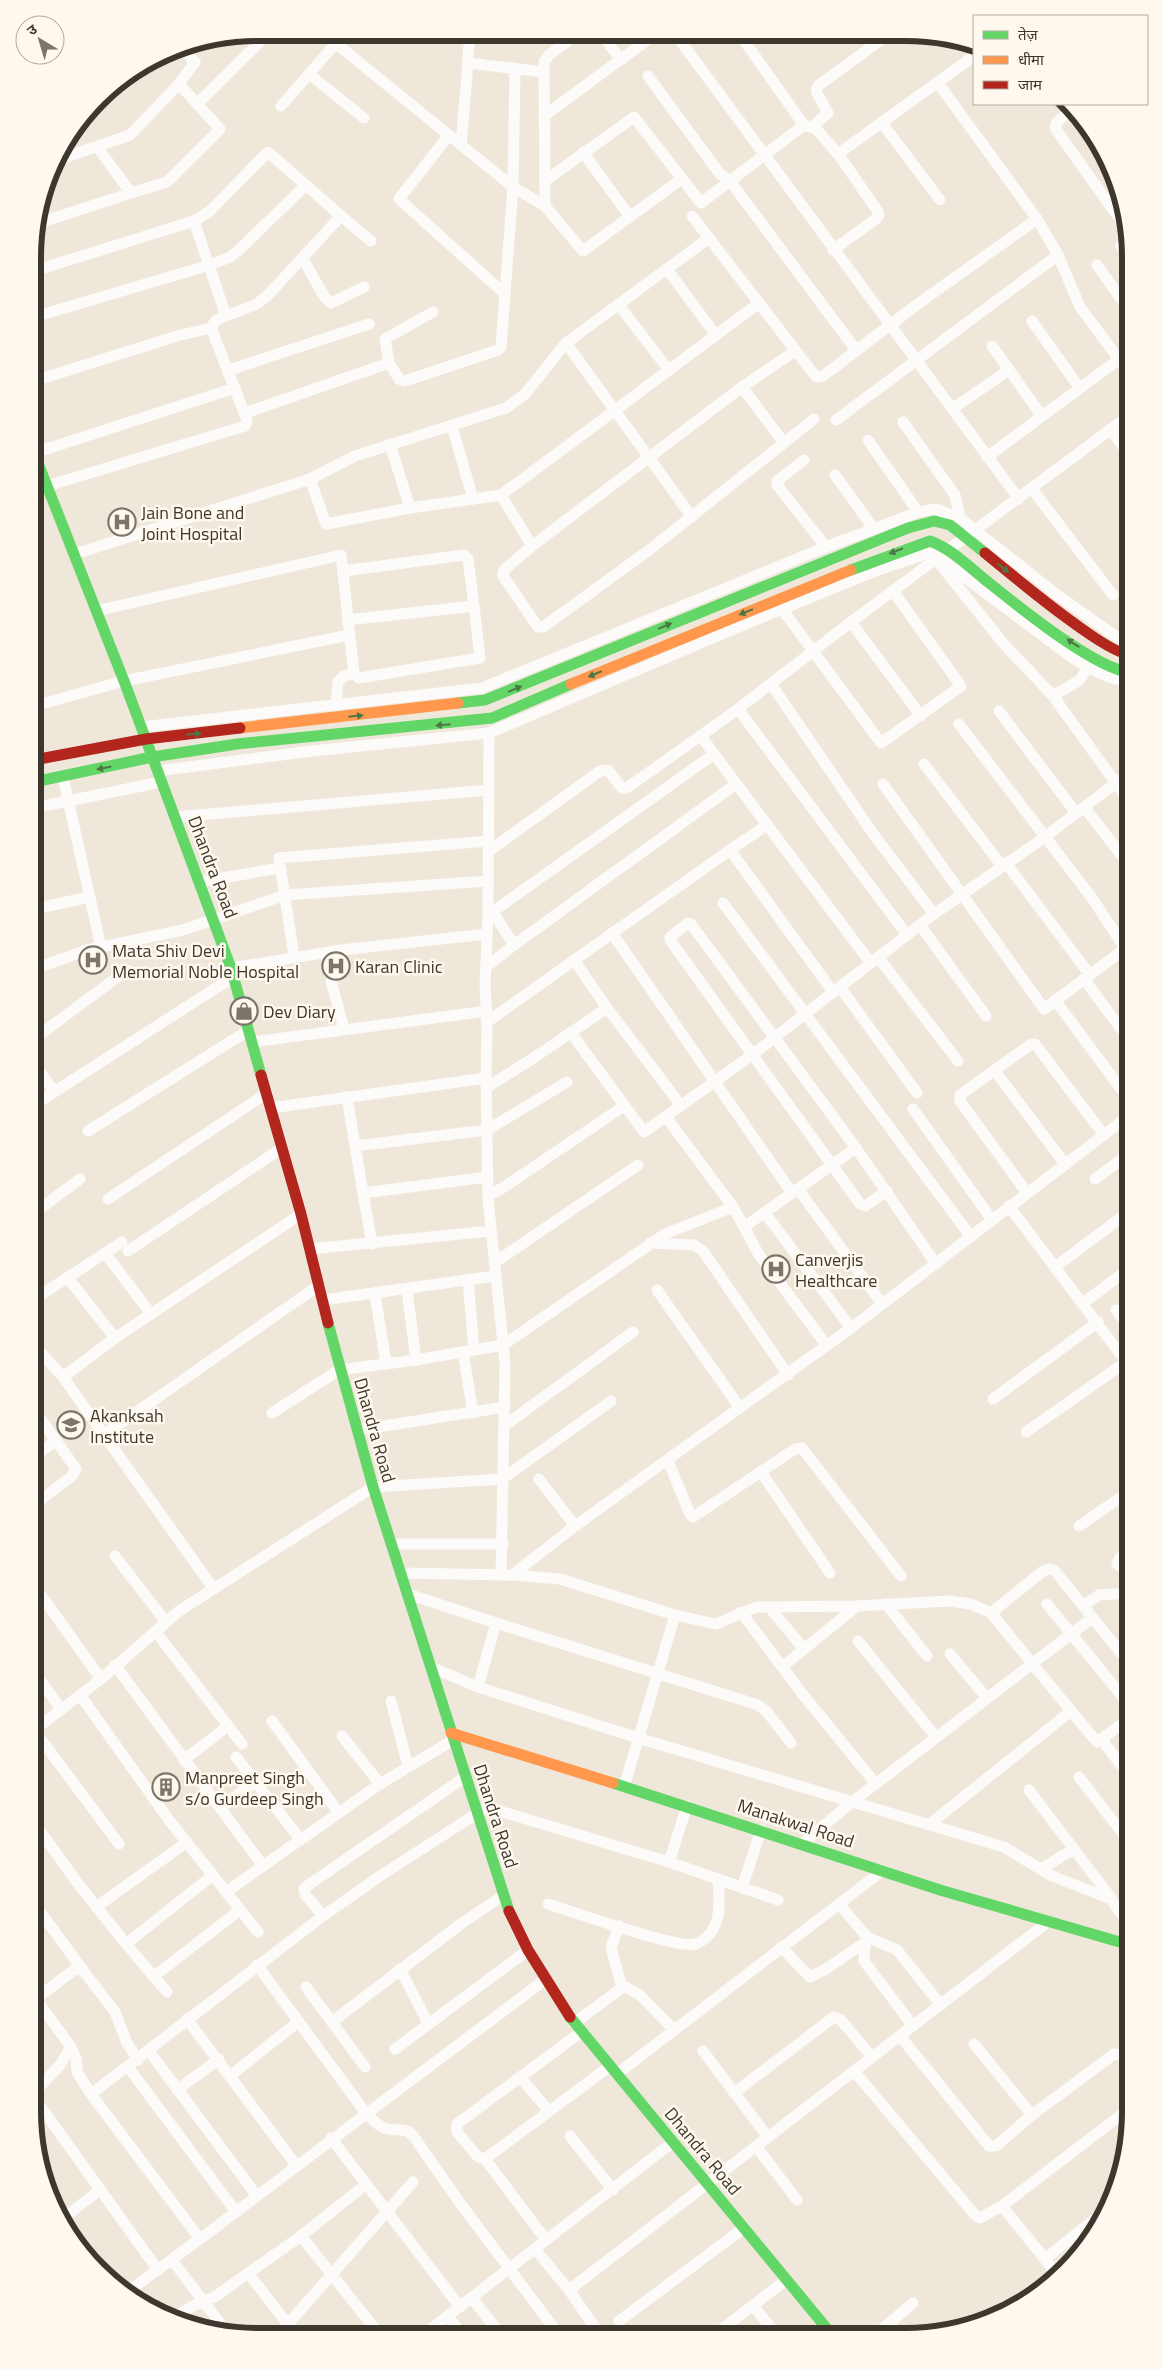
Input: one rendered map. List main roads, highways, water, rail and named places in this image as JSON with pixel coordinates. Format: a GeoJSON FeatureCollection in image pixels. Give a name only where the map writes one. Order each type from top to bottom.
{"type":"FeatureCollection","features":[{"type":"Feature","properties":{"kind":"place","name":"Jain Bone and Joint Hospital"},"geometry":{"type":"Point","coordinates":[122,522]}},
{"type":"Feature","properties":{"kind":"place","name":"Mata Shiv Devi Memorial Noble Hospital"},"geometry":{"type":"Point","coordinates":[93,960]}},
{"type":"Feature","properties":{"kind":"place","name":"Karan Clinic"},"geometry":{"type":"Point","coordinates":[336,966]}},
{"type":"Feature","properties":{"kind":"place","name":"Dev Diary"},"geometry":{"type":"Point","coordinates":[244,1011]}},
{"type":"Feature","properties":{"kind":"place","name":"Canverjis Healthcare"},"geometry":{"type":"Point","coordinates":[776,1269]}},
{"type":"Feature","properties":{"kind":"place","name":"Akanksah Institute"},"geometry":{"type":"Point","coordinates":[71,1425]}},
{"type":"Feature","properties":{"kind":"place","name":"Manpreet Singh s/o Gurdeep Singh"},"geometry":{"type":"Point","coordinates":[166,1787]}}]}
